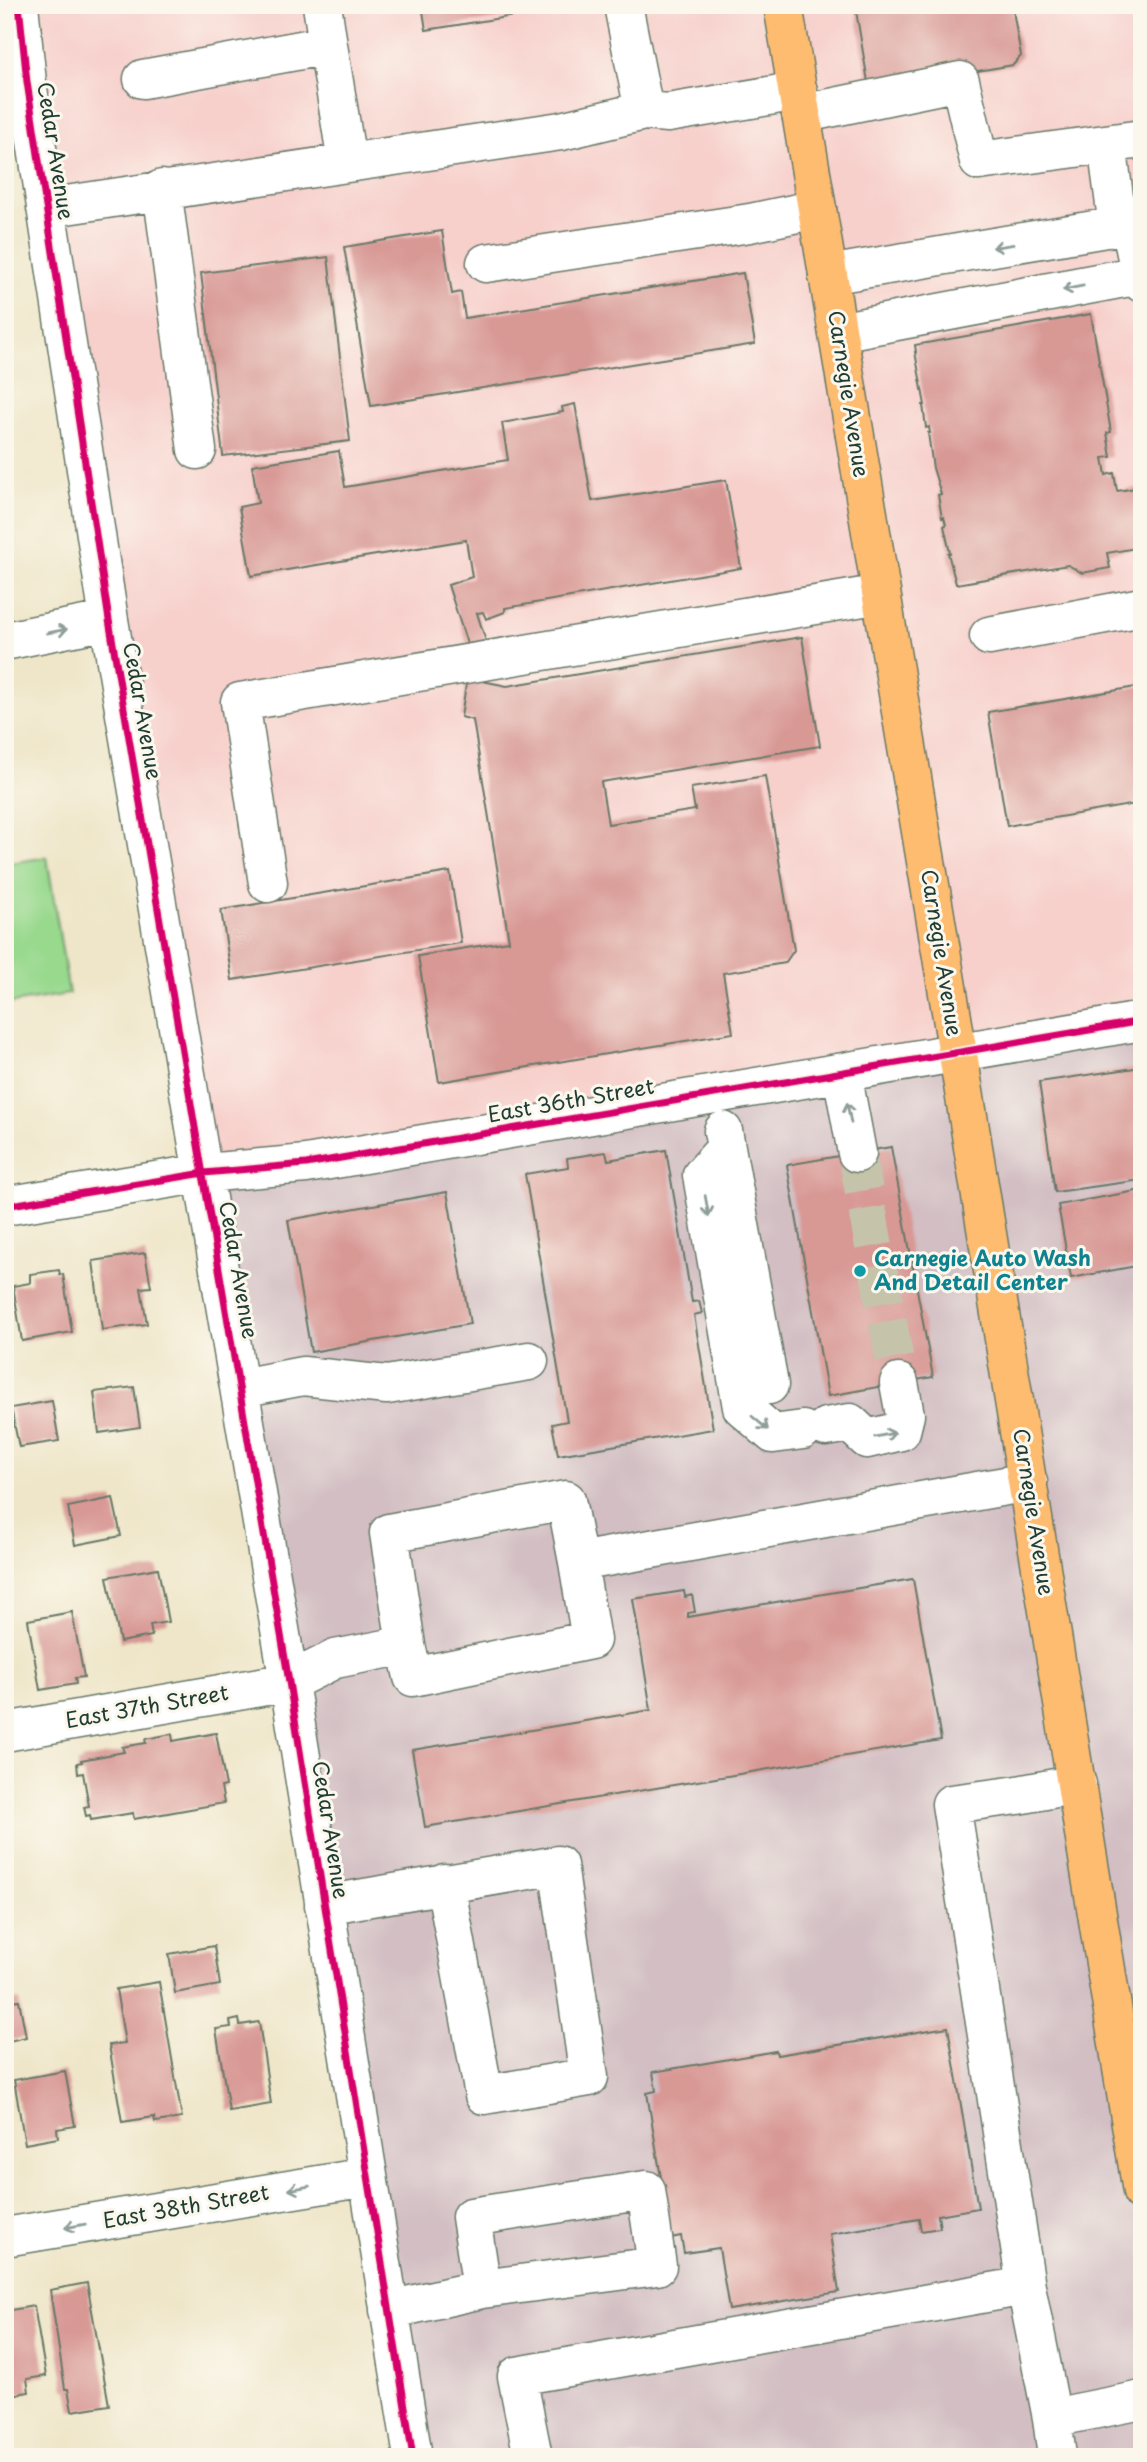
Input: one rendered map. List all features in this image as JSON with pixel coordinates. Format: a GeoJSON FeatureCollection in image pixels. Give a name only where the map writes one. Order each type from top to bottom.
{"type":"FeatureCollection","features":[{"type":"Feature","properties":{"kind":"main road","name":"Carnegie Avenue"},"geometry":{"type":"LineString","coordinates":[[783,5],[958,1053],[1142,2192]]}},
{"type":"Feature","properties":{"kind":"street","name":"Cedar Avenue"},"geometry":{"type":"LineString","coordinates":[[19,5],[16,84],[46,208],[109,620],[289,1682],[413,2457]]}},
{"type":"Feature","properties":{"kind":"street"},"geometry":{"type":"LineString","coordinates":[[322,5],[347,162]]}},
{"type":"Feature","properties":{"kind":"street"},"geometry":{"type":"LineString","coordinates":[[623,5],[644,111]]}},
{"type":"Feature","properties":{"kind":"street"},"geometry":{"type":"LineString","coordinates":[[143,79],[328,45]]}},
{"type":"Feature","properties":{"kind":"street"},"geometry":{"type":"LineString","coordinates":[[46,208],[561,131],[644,111],[668,113],[800,102],[960,81],[979,161],[1124,142],[1118,227]]}},
{"type":"Feature","properties":{"kind":"street"},"geometry":{"type":"LineString","coordinates":[[162,189],[197,450]]}},
{"type":"Feature","properties":{"kind":"street"},"geometry":{"type":"LineString","coordinates":[[486,264],[750,223],[817,209]]}},
{"type":"Feature","properties":{"kind":"street"},"geometry":{"type":"LineString","coordinates":[[828,275],[1130,225],[1141,279],[838,332]]}},
{"type":"Feature","properties":{"kind":"street"},"geometry":{"type":"LineString","coordinates":[[268,883],[240,702],[881,594]]}},
{"type":"Feature","properties":{"kind":"street"},"geometry":{"type":"LineString","coordinates":[[989,636],[1142,607]]}},
{"type":"Feature","properties":{"kind":"street"},"geometry":{"type":"LineString","coordinates":[[5,641],[109,620]]}},
{"type":"Feature","properties":{"kind":"street","name":"East 36th Street"},"geometry":{"type":"LineString","coordinates":[[5,1206],[204,1173],[306,1164],[1142,1021]]}},
{"type":"Feature","properties":{"kind":"street"},"geometry":{"type":"LineString","coordinates":[[842,1073],[857,1153]]}},
{"type":"Feature","properties":{"kind":"street"},"geometry":{"type":"LineString","coordinates":[[717,1094],[769,1385]]}},
{"type":"Feature","properties":{"kind":"street"},"geometry":{"type":"LineString","coordinates":[[726,1148],[702,1175],[742,1408],[773,1434],[850,1423],[867,1439],[901,1432],[905,1415],[899,1383]]}},
{"type":"Feature","properties":{"kind":"street"},"geometry":{"type":"LineString","coordinates":[[240,1388],[303,1376],[387,1385],[529,1361]]}},
{"type":"Feature","properties":{"kind":"street"},"geometry":{"type":"LineString","coordinates":[[579,1562],[1028,1482]]}},
{"type":"Feature","properties":{"kind":"street"},"geometry":{"type":"LineString","coordinates":[[566,1500],[579,1562],[591,1640],[414,1677],[406,1645],[388,1533],[566,1500]]}},
{"type":"Feature","properties":{"kind":"street","name":"East 37th Street"},"geometry":{"type":"LineString","coordinates":[[5,1732],[289,1682],[335,1659],[406,1645]]}},
{"type":"Feature","properties":{"kind":"street"},"geometry":{"type":"LineString","coordinates":[[1058,2457],[1026,2286],[951,1804],[1077,1784]]}},
{"type":"Feature","properties":{"kind":"street"},"geometry":{"type":"LineString","coordinates":[[324,1905],[445,1883],[558,1865],[589,2077],[484,2095],[445,1883]]}},
{"type":"Feature","properties":{"kind":"street","name":"East 38th Street"},"geometry":{"type":"LineString","coordinates":[[5,2237],[367,2177]]}},
{"type":"Feature","properties":{"kind":"street"},"geometry":{"type":"LineString","coordinates":[[389,2310],[482,2290],[657,2266],[646,2190],[471,2217],[482,2290]]}},
{"type":"Feature","properties":{"kind":"street"},"geometry":{"type":"LineString","coordinates":[[533,2457],[517,2376],[1026,2286]]}},
{"type":"Feature","properties":{"kind":"street"},"geometry":{"type":"LineString","coordinates":[[1052,2418],[1142,2400]]}},
{"type":"Feature","properties":{"kind":"shaded area"},"geometry":{"type":"Polygon","coordinates":[[[19,5],[1142,5],[1142,1021],[204,1173],[19,5]]]}},
{"type":"Feature","properties":{"kind":"shaded area"},"geometry":{"type":"Polygon","coordinates":[[[1142,1021],[1142,2457],[413,2457],[204,1173],[1142,1021]]]}},
{"type":"Feature","properties":{"kind":"green space"},"geometry":{"type":"Polygon","coordinates":[[[47,857],[69,994],[5,1004],[5,864],[47,857]]]}},
{"type":"Feature","properties":{"kind":"building"},"geometry":{"type":"Polygon","coordinates":[[[422,5],[530,5],[532,13],[426,30],[422,5]]]}},
{"type":"Feature","properties":{"kind":"building"},"geometry":{"type":"Polygon","coordinates":[[[855,5],[1012,5],[1021,56],[1013,65],[877,88],[868,82],[855,5]]]}},
{"type":"Feature","properties":{"kind":"building"},"geometry":{"type":"Polygon","coordinates":[[[442,231],[452,294],[461,292],[465,318],[743,273],[755,344],[371,406],[344,247],[442,231]]]}},
{"type":"Feature","properties":{"kind":"building"},"geometry":{"type":"Polygon","coordinates":[[[328,257],[350,441],[223,456],[201,273],[328,257]]]}},
{"type":"Feature","properties":{"kind":"building"},"geometry":{"type":"Polygon","coordinates":[[[1091,314],[1111,432],[1107,433],[1111,457],[1103,458],[1106,475],[1114,473],[1117,491],[1142,487],[1142,547],[1107,553],[1110,568],[1082,573],[1068,565],[956,584],[938,495],[941,494],[933,468],[929,427],[926,428],[915,345],[1091,314]]]}},
{"type":"Feature","properties":{"kind":"building"},"geometry":{"type":"Polygon","coordinates":[[[575,404],[592,501],[726,480],[741,568],[505,608],[505,612],[486,619],[483,612],[477,613],[489,651],[471,656],[448,585],[472,577],[466,540],[251,576],[239,507],[258,503],[252,465],[339,451],[345,487],[508,460],[502,423],[563,412],[562,407],[575,404]]]}},
{"type":"Feature","properties":{"kind":"building"},"geometry":{"type":"Polygon","coordinates":[[[802,637],[820,746],[601,782],[608,824],[695,810],[691,788],[765,776],[794,950],[785,963],[723,973],[733,1033],[439,1082],[418,956],[509,941],[473,720],[461,717],[467,678],[507,686],[802,637]]]}},
{"type":"Feature","properties":{"kind":"building"},"geometry":{"type":"Polygon","coordinates":[[[1142,686],[1142,803],[1007,826],[988,712],[1142,686]]]}},
{"type":"Feature","properties":{"kind":"building"},"geometry":{"type":"Polygon","coordinates":[[[450,872],[461,943],[232,980],[221,910],[450,872]]]}},
{"type":"Feature","properties":{"kind":"building"},"geometry":{"type":"Polygon","coordinates":[[[1142,1067],[1142,1180],[1055,1192],[1039,1082],[1142,1067]]]}},
{"type":"Feature","properties":{"kind":"building","name":"Carnegie Auto Wash And Detail Center"},"geometry":{"type":"Polygon","coordinates":[[[891,1147],[933,1377],[828,1396],[787,1165],[891,1147]]]}},
{"type":"Feature","properties":{"kind":"building"},"geometry":{"type":"Polygon","coordinates":[[[666,1150],[692,1302],[699,1301],[702,1313],[694,1315],[713,1429],[558,1455],[552,1424],[567,1421],[525,1174],[568,1167],[567,1158],[606,1152],[608,1160],[666,1150]]]}},
{"type":"Feature","properties":{"kind":"building"},"geometry":{"type":"Polygon","coordinates":[[[1142,1190],[1142,1265],[1071,1278],[1058,1205],[1142,1190]]]}},
{"type":"Feature","properties":{"kind":"building"},"geometry":{"type":"Polygon","coordinates":[[[447,1192],[470,1324],[311,1352],[288,1220],[447,1192]]]}},
{"type":"Feature","properties":{"kind":"building"},"geometry":{"type":"Polygon","coordinates":[[[145,1253],[151,1287],[141,1288],[147,1324],[102,1330],[93,1261],[145,1253]]]}},
{"type":"Feature","properties":{"kind":"building"},"geometry":{"type":"Polygon","coordinates":[[[59,1270],[60,1275],[63,1274],[72,1332],[22,1341],[13,1286],[30,1283],[30,1274],[59,1270]]]}},
{"type":"Feature","properties":{"kind":"building"},"geometry":{"type":"Polygon","coordinates":[[[134,1387],[140,1427],[99,1433],[94,1392],[134,1387]]]}},
{"type":"Feature","properties":{"kind":"building"},"geometry":{"type":"Polygon","coordinates":[[[52,1401],[59,1441],[19,1447],[11,1408],[52,1401]]]}},
{"type":"Feature","properties":{"kind":"building"},"geometry":{"type":"Polygon","coordinates":[[[113,1498],[121,1536],[75,1545],[68,1507],[113,1498]]]}},
{"type":"Feature","properties":{"kind":"building"},"geometry":{"type":"Polygon","coordinates":[[[158,1568],[168,1622],[150,1625],[152,1636],[120,1642],[107,1577],[158,1568]]]}},
{"type":"Feature","properties":{"kind":"building"},"geometry":{"type":"Polygon","coordinates":[[[913,1579],[941,1740],[425,1827],[412,1750],[651,1710],[633,1599],[684,1591],[685,1597],[692,1595],[695,1612],[688,1613],[688,1617],[913,1579]]]}},
{"type":"Feature","properties":{"kind":"building"},"geometry":{"type":"Polygon","coordinates":[[[72,1612],[84,1677],[75,1678],[76,1684],[40,1690],[28,1620],[72,1612]]]}},
{"type":"Feature","properties":{"kind":"building"},"geometry":{"type":"Polygon","coordinates":[[[216,1733],[226,1786],[221,1787],[224,1803],[134,1819],[133,1813],[91,1820],[90,1815],[86,1816],[84,1807],[89,1806],[83,1773],[78,1774],[77,1763],[82,1762],[81,1760],[124,1752],[122,1747],[146,1743],[145,1739],[172,1734],[173,1741],[216,1733]]]}},
{"type":"Feature","properties":{"kind":"building"},"geometry":{"type":"Polygon","coordinates":[[[214,1946],[220,1985],[175,1993],[169,1954],[214,1946]]]}},
{"type":"Feature","properties":{"kind":"building"},"geometry":{"type":"Polygon","coordinates":[[[159,1982],[182,2118],[155,2122],[154,2117],[122,2122],[109,2045],[125,2043],[116,1989],[159,1982]]]}},
{"type":"Feature","properties":{"kind":"building"},"geometry":{"type":"Polygon","coordinates":[[[19,2000],[26,2037],[5,2042],[5,2002],[19,2000]]]}},
{"type":"Feature","properties":{"kind":"building"},"geometry":{"type":"Polygon","coordinates":[[[239,2019],[240,2025],[259,2022],[271,2104],[229,2111],[216,2029],[231,2027],[230,2021],[239,2019]]]}},
{"type":"Feature","properties":{"kind":"building"},"geometry":{"type":"Polygon","coordinates":[[[948,2027],[978,2208],[938,2215],[940,2228],[921,2231],[919,2219],[830,2234],[839,2292],[729,2310],[719,2248],[684,2253],[681,2236],[671,2238],[647,2093],[656,2091],[653,2072],[776,2051],[777,2055],[948,2027]]]}},
{"type":"Feature","properties":{"kind":"building"},"geometry":{"type":"Polygon","coordinates":[[[65,2071],[75,2126],[57,2129],[58,2138],[25,2144],[14,2080],[65,2071]]]}},
{"type":"Feature","properties":{"kind":"building"},"geometry":{"type":"Polygon","coordinates":[[[87,2283],[109,2405],[72,2411],[68,2389],[65,2389],[50,2290],[87,2283]]]}},
{"type":"Feature","properties":{"kind":"building"},"geometry":{"type":"Polygon","coordinates":[[[34,2306],[46,2376],[27,2379],[29,2392],[11,2395],[9,2382],[5,2382],[5,2311],[34,2306]]]}},
{"type":"Feature","properties":{"kind":"tunnel"},"geometry":{"type":"LineString","coordinates":[[857,1153],[899,1383]]}},
{"type":"Feature","properties":{"kind":"cycle path"},"geometry":{"type":"LineString","coordinates":[[19,5],[27,82],[109,620],[289,1682],[413,2457]]}},
{"type":"Feature","properties":{"kind":"cycle path"},"geometry":{"type":"LineString","coordinates":[[5,1206],[204,1173],[306,1164],[1142,1021]]}},
{"type":"Feature","properties":{"kind":"place","name":"Carnegie Auto Wash And Detail Center"},"geometry":{"type":"Point","coordinates":[860,1271]}}]}
